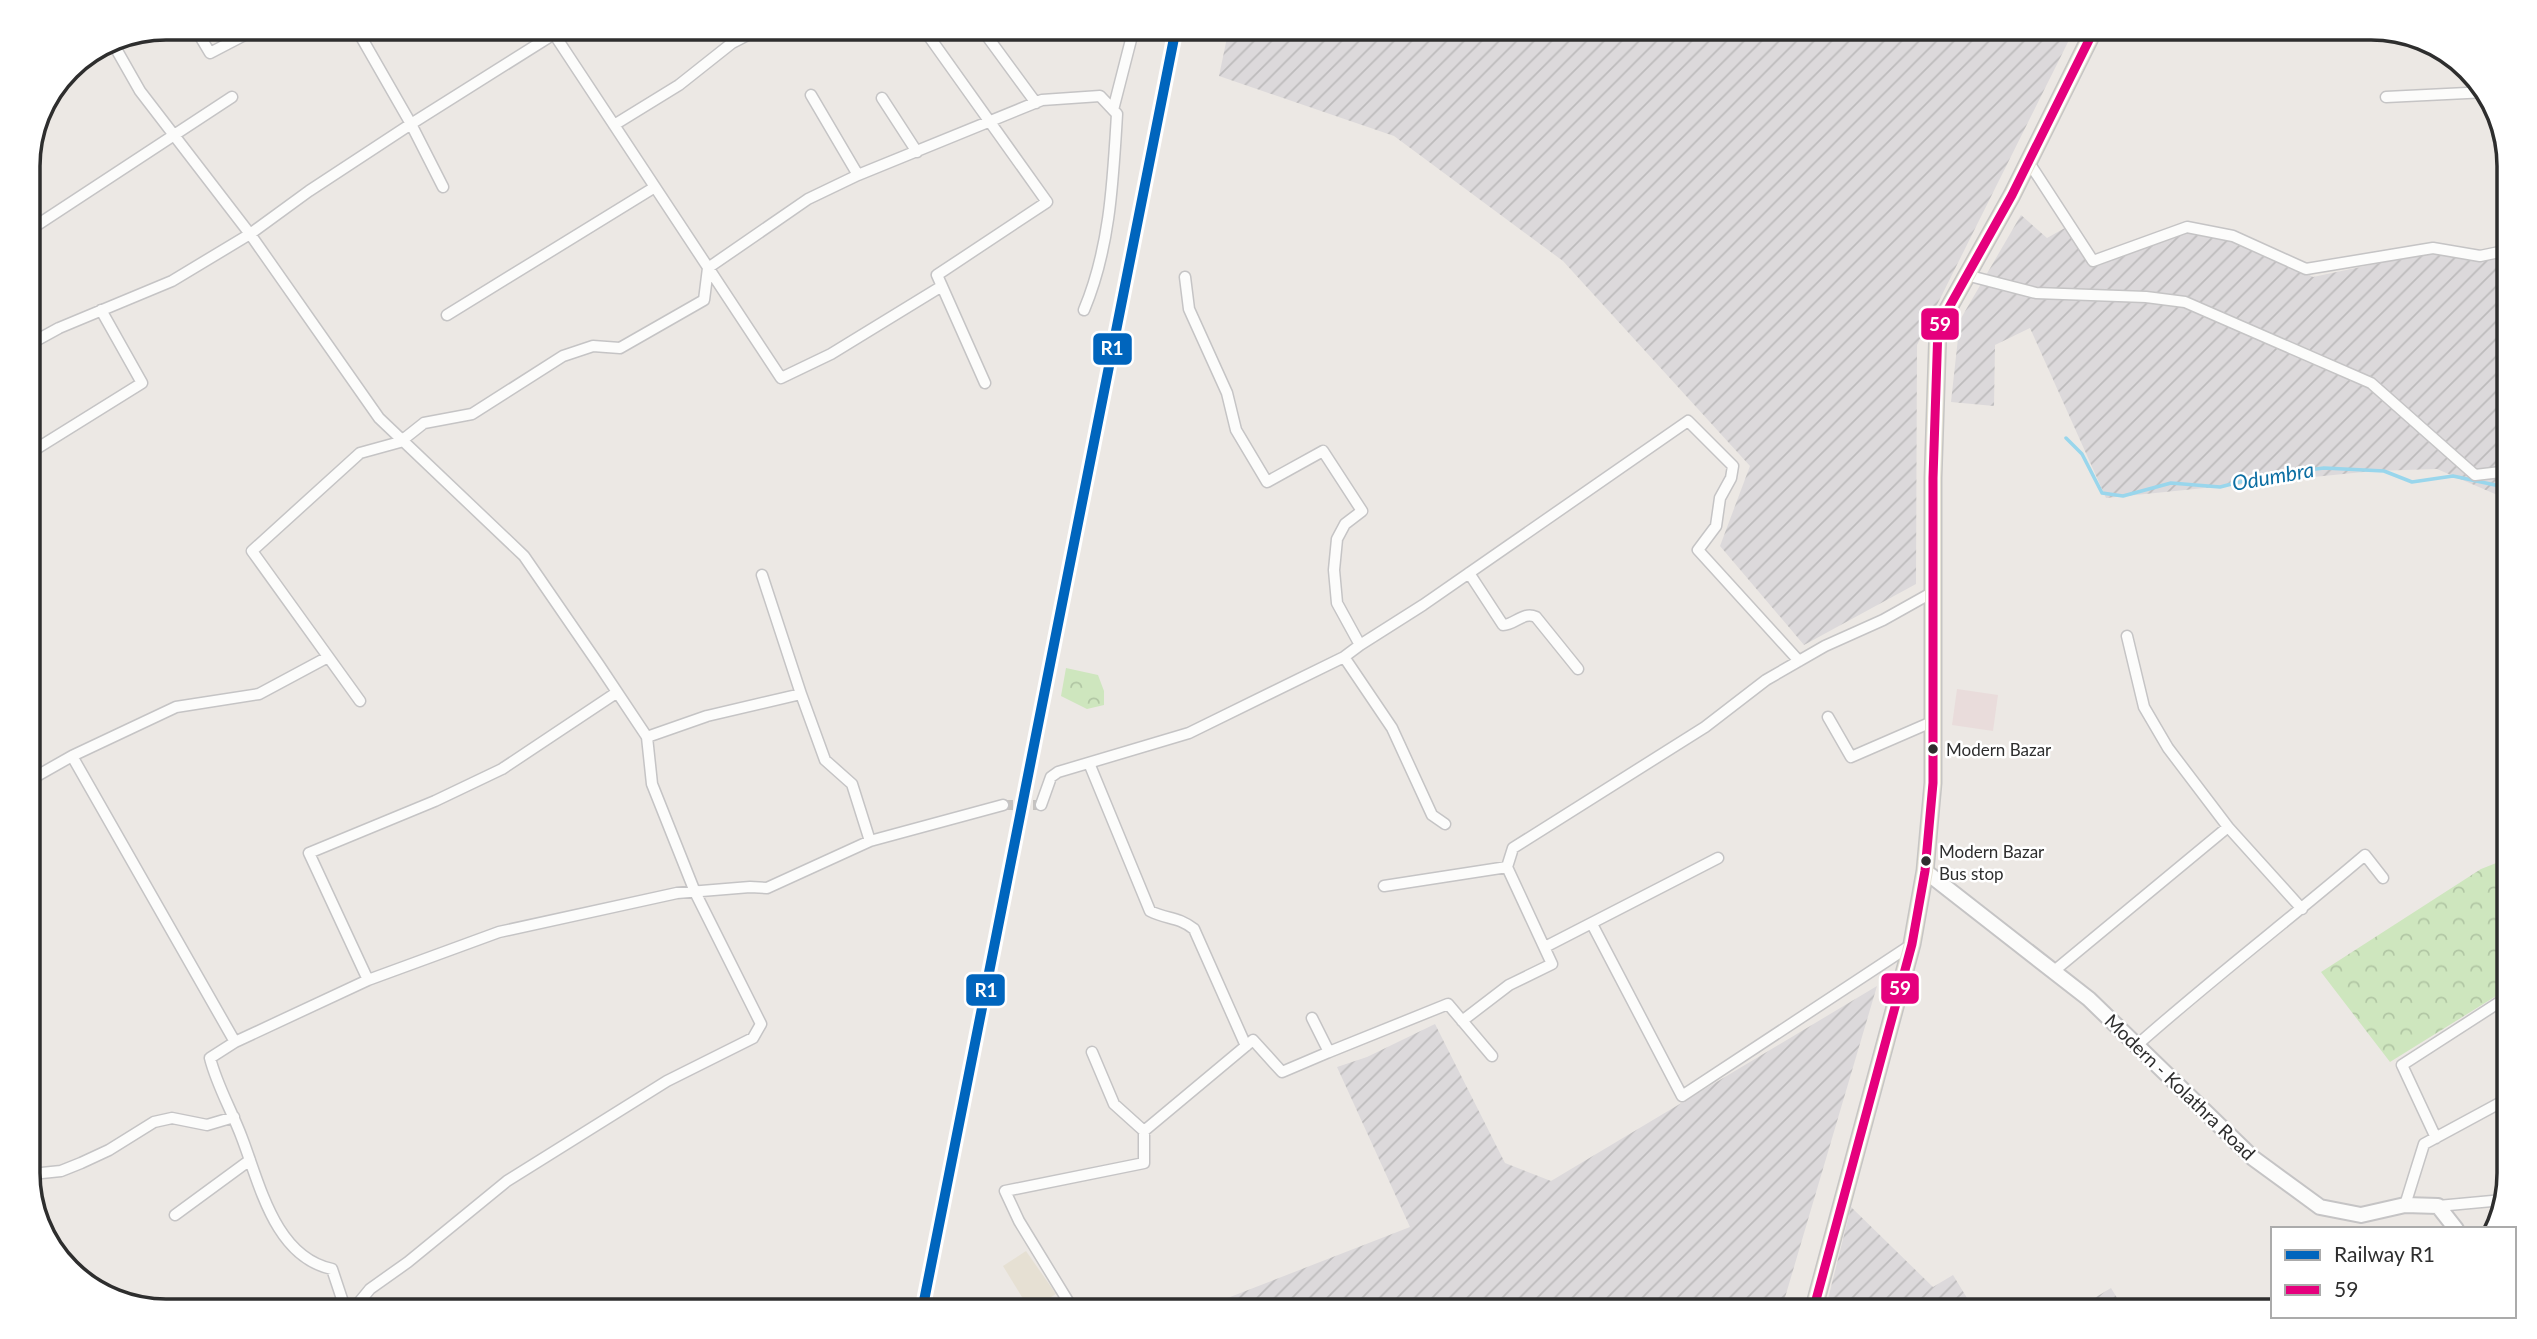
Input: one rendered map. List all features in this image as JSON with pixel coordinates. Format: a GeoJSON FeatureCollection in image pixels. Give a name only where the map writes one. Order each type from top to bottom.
{"type":"FeatureCollection","features":[{"type":"Feature","properties":{"kind":"main road"},"geometry":{"type":"LineString","coordinates":[[1816,1299],[1912,944],[1925,871],[1934,720],[1933,592],[1938,327],[2028,161],[2089,40]]}},
{"type":"Feature","properties":{"kind":"main road","name":"Modern - Kolathra Road"},"geometry":{"type":"LineString","coordinates":[[1925,871],[2089,999],[2253,1158],[2320,1207],[2361,1215],[2405,1205],[2438,1206]]}},
{"type":"Feature","properties":{"kind":"main road"},"geometry":{"type":"LineString","coordinates":[[2438,1206],[2454,1227]]}},
{"type":"Feature","properties":{"kind":"street"},"geometry":{"type":"LineString","coordinates":[[203,40],[211,53],[235,40]]}},
{"type":"Feature","properties":{"kind":"street"},"geometry":{"type":"LineString","coordinates":[[363,40],[443,187]]}},
{"type":"Feature","properties":{"kind":"street"},"geometry":{"type":"LineString","coordinates":[[41,339],[101,310],[173,281],[250,234],[309,191],[538,40]]}},
{"type":"Feature","properties":{"kind":"street"},"geometry":{"type":"LineString","coordinates":[[558,40],[781,378],[831,354],[942,286]]}},
{"type":"Feature","properties":{"kind":"street"},"geometry":{"type":"LineString","coordinates":[[614,125],[679,85],[738,40]]}},
{"type":"Feature","properties":{"kind":"street"},"geometry":{"type":"LineString","coordinates":[[932,40],[1047,202],[937,275],[985,383]]}},
{"type":"Feature","properties":{"kind":"street"},"geometry":{"type":"LineString","coordinates":[[990,40],[1036,103]]}},
{"type":"Feature","properties":{"kind":"street"},"geometry":{"type":"LineString","coordinates":[[1114,110],[1131,40]]}},
{"type":"Feature","properties":{"kind":"street"},"geometry":{"type":"LineString","coordinates":[[117,50],[140,90],[250,234],[379,418],[400,442],[524,555],[647,737],[652,784],[695,892],[761,1024],[753,1038],[667,1081],[507,1181],[408,1262],[370,1289],[362,1299]]}},
{"type":"Feature","properties":{"kind":"street"},"geometry":{"type":"LineString","coordinates":[[2386,97],[2473,93]]}},
{"type":"Feature","properties":{"kind":"street"},"geometry":{"type":"LineString","coordinates":[[811,95],[858,175]]}},
{"type":"Feature","properties":{"kind":"street"},"geometry":{"type":"LineString","coordinates":[[360,701],[252,551],[360,453],[400,442],[424,424],[472,414],[563,356],[593,346],[620,348],[704,300],[708,268],[808,200],[858,175],[1036,103],[1100,96],[1117,114],[1106,239],[1100,269],[1084,310]]}},
{"type":"Feature","properties":{"kind":"street"},"geometry":{"type":"LineString","coordinates":[[41,223],[232,97]]}},
{"type":"Feature","properties":{"kind":"street"},"geometry":{"type":"LineString","coordinates":[[882,97],[917,152]]}},
{"type":"Feature","properties":{"kind":"street"},"geometry":{"type":"LineString","coordinates":[[2028,161],[2093,261],[2188,227],[2233,236],[2306,269],[2433,248],[2480,256],[2496,253]]}},
{"type":"Feature","properties":{"kind":"street"},"geometry":{"type":"LineString","coordinates":[[447,315],[655,187]]}},
{"type":"Feature","properties":{"kind":"street"},"geometry":{"type":"LineString","coordinates":[[1966,275],[2036,293],[2146,297],[2185,302],[2371,383],[2475,475],[2496,473]]}},
{"type":"Feature","properties":{"kind":"street"},"geometry":{"type":"LineString","coordinates":[[1185,277],[1189,309],[1227,393],[1236,430],[1267,482],[1323,451],[1362,511],[1345,524],[1337,539],[1334,570],[1337,603],[1360,645]]}},
{"type":"Feature","properties":{"kind":"street"},"geometry":{"type":"LineString","coordinates":[[41,446],[142,383],[101,310]]}},
{"type":"Feature","properties":{"kind":"street"},"geometry":{"type":"LineString","coordinates":[[1041,805],[1051,777],[1058,772],[1189,733],[1343,657],[1688,421],[1732,466],[1731,478],[1720,498],[1717,526],[1698,550],[1799,661]]}},
{"type":"Feature","properties":{"kind":"street"},"geometry":{"type":"LineString","coordinates":[[1469,573],[1503,625],[1531,615],[1536,617],[1578,669]]}},
{"type":"Feature","properties":{"kind":"street"},"geometry":{"type":"LineString","coordinates":[[762,575],[825,760],[852,784],[870,841]]}},
{"type":"Feature","properties":{"kind":"street"},"geometry":{"type":"LineString","coordinates":[[1462,1021],[1509,985],[1552,964],[1507,867],[1513,848],[1705,727],[1766,680],[1933,592]]}},
{"type":"Feature","properties":{"kind":"street"},"geometry":{"type":"LineString","coordinates":[[2127,636],[2144,707],[2168,748],[2228,827],[2302,909]]}},
{"type":"Feature","properties":{"kind":"street"},"geometry":{"type":"LineString","coordinates":[[41,774],[72,756],[176,707],[259,694],[328,657]]}},
{"type":"Feature","properties":{"kind":"street"},"geometry":{"type":"LineString","coordinates":[[1343,657],[1392,728],[1432,815],[1444,824]]}},
{"type":"Feature","properties":{"kind":"street"},"geometry":{"type":"LineString","coordinates":[[368,980],[309,853],[435,801],[502,769],[617,693]]}},
{"type":"Feature","properties":{"kind":"street"},"geometry":{"type":"LineString","coordinates":[[647,737],[707,716],[801,694]]}},
{"type":"Feature","properties":{"kind":"street"},"geometry":{"type":"LineString","coordinates":[[1828,717],[1851,757],[1934,720]]}},
{"type":"Feature","properties":{"kind":"street"},"geometry":{"type":"LineString","coordinates":[[72,756],[235,1042]]}},
{"type":"Feature","properties":{"kind":"street"},"geometry":{"type":"LineString","coordinates":[[1089,763],[1150,911],[1164,918],[1180,918],[1194,929],[1246,1046]]}},
{"type":"Feature","properties":{"kind":"street"},"geometry":{"type":"LineString","coordinates":[[342,1299],[332,1269],[320,1267],[300,1255],[285,1238],[264,1199],[234,1117],[215,1078],[210,1058],[235,1042],[368,980],[499,932],[695,892],[767,888],[870,841],[1003,805]]}},
{"type":"Feature","properties":{"kind":"street"},"geometry":{"type":"LineString","coordinates":[[2054,971],[2228,827]]}},
{"type":"Feature","properties":{"kind":"street"},"geometry":{"type":"LineString","coordinates":[[2136,1046],[2199,990],[2302,909],[2365,855],[2383,878]]}},
{"type":"Feature","properties":{"kind":"street"},"geometry":{"type":"LineString","coordinates":[[1545,947],[1718,858]]}},
{"type":"Feature","properties":{"kind":"street"},"geometry":{"type":"LineString","coordinates":[[1384,886],[1507,867]]}},
{"type":"Feature","properties":{"kind":"street"},"geometry":{"type":"LineString","coordinates":[[1592,924],[1682,1096],[1912,944]]}},
{"type":"Feature","properties":{"kind":"street"},"geometry":{"type":"LineString","coordinates":[[1144,1131],[1252,1040],[1282,1072],[1448,1004],[1492,1056]]}},
{"type":"Feature","properties":{"kind":"street"},"geometry":{"type":"LineString","coordinates":[[2436,1138],[2402,1065],[2497,1004]]}},
{"type":"Feature","properties":{"kind":"street"},"geometry":{"type":"LineString","coordinates":[[1312,1018],[1329,1052]]}},
{"type":"Feature","properties":{"kind":"street"},"geometry":{"type":"LineString","coordinates":[[1067,1299],[1018,1221],[1005,1191],[1144,1163],[1144,1131],[1114,1104],[1092,1052]]}},
{"type":"Feature","properties":{"kind":"street"},"geometry":{"type":"LineString","coordinates":[[2405,1205],[2424,1144],[2497,1105]]}},
{"type":"Feature","properties":{"kind":"street"},"geometry":{"type":"LineString","coordinates":[[41,1173],[61,1171],[81,1163],[109,1150],[154,1122],[172,1118],[207,1125],[234,1117]]}},
{"type":"Feature","properties":{"kind":"street"},"geometry":{"type":"LineString","coordinates":[[175,1215],[250,1160]]}},
{"type":"Feature","properties":{"kind":"street"},"geometry":{"type":"LineString","coordinates":[[2438,1206],[2493,1201]]}},
{"type":"Feature","properties":{"kind":"shaded area"},"geometry":{"type":"Polygon","coordinates":[[[1226,40],[2069,40],[1917,345],[1916,584],[1804,645],[1720,546],[1750,466],[1563,261],[1394,136],[1219,76],[1226,40]]]}},
{"type":"Feature","properties":{"kind":"shaded area"},"geometry":{"type":"Polygon","coordinates":[[[2021,215],[2047,238],[2072,224],[2090,256],[2192,222],[2249,239],[2313,277],[2441,250],[2496,253],[2496,495],[2437,469],[2373,471],[2106,498],[2030,328],[1995,345],[1994,406],[1951,402],[1960,320],[2021,215]]]}},
{"type":"Feature","properties":{"kind":"shaded area"},"geometry":{"type":"Polygon","coordinates":[[[1957,689],[1998,695],[1993,731],[1952,725],[1957,689]]]}},
{"type":"Feature","properties":{"kind":"shaded area"},"geometry":{"type":"Polygon","coordinates":[[[1877,986],[1785,1299],[1225,1299],[1410,1227],[1337,1067],[1367,1057],[1435,1024],[1505,1163],[1551,1181],[1877,986]]]}},
{"type":"Feature","properties":{"kind":"shaded area"},"geometry":{"type":"Polygon","coordinates":[[[1851,1207],[1933,1287],[1953,1275],[1968,1299],[1828,1299],[1851,1207]]]}},
{"type":"Feature","properties":{"kind":"shaded area"},"geometry":{"type":"Polygon","coordinates":[[[1026,1251],[1056,1294],[1048,1299],[1023,1299],[1003,1266],[1026,1251]]]}},
{"type":"Feature","properties":{"kind":"shaded area"},"geometry":{"type":"Polygon","coordinates":[[[2111,1288],[2118,1299],[2093,1299],[2111,1288]]]}},
{"type":"Feature","properties":{"kind":"green space"},"geometry":{"type":"Polygon","coordinates":[[[1066,668],[1098,675],[1104,691],[1104,705],[1087,709],[1061,696],[1066,668]]]}},
{"type":"Feature","properties":{"kind":"green space"},"geometry":{"type":"Polygon","coordinates":[[[2497,863],[2497,996],[2390,1062],[2321,972],[2481,869],[2497,863]]]}},
{"type":"Feature","properties":{"kind":"waterway","name":"Odumbra"},"geometry":{"type":"LineString","coordinates":[[2066,438],[2082,454],[2102,493],[2123,496],[2171,483],[2220,487],[2267,475],[2324,468],[2384,471],[2412,482],[2453,476],[2496,485]]}},
{"type":"Feature","properties":{"kind":"tunnel"},"geometry":{"type":"LineString","coordinates":[[1003,805],[1041,805]]}},
{"type":"Feature","properties":{"kind":"rail line","name":"R1"},"geometry":{"type":"LineString","coordinates":[[924,1299],[1174,40]]}},
{"type":"Feature","properties":{"kind":"transit line","name":"59"},"geometry":{"type":"LineString","coordinates":[[1816,1299],[1912,944],[1925,871],[1933,783],[1933,478],[1938,327],[2012,195],[2089,40]]}},
{"type":"Feature","properties":{"kind":"place","name":"Modern Bazar"},"geometry":{"type":"Point","coordinates":[1933,749]}},
{"type":"Feature","properties":{"kind":"place","name":"Modern Bazar Bus stop"},"geometry":{"type":"Point","coordinates":[1926,861]}}]}
